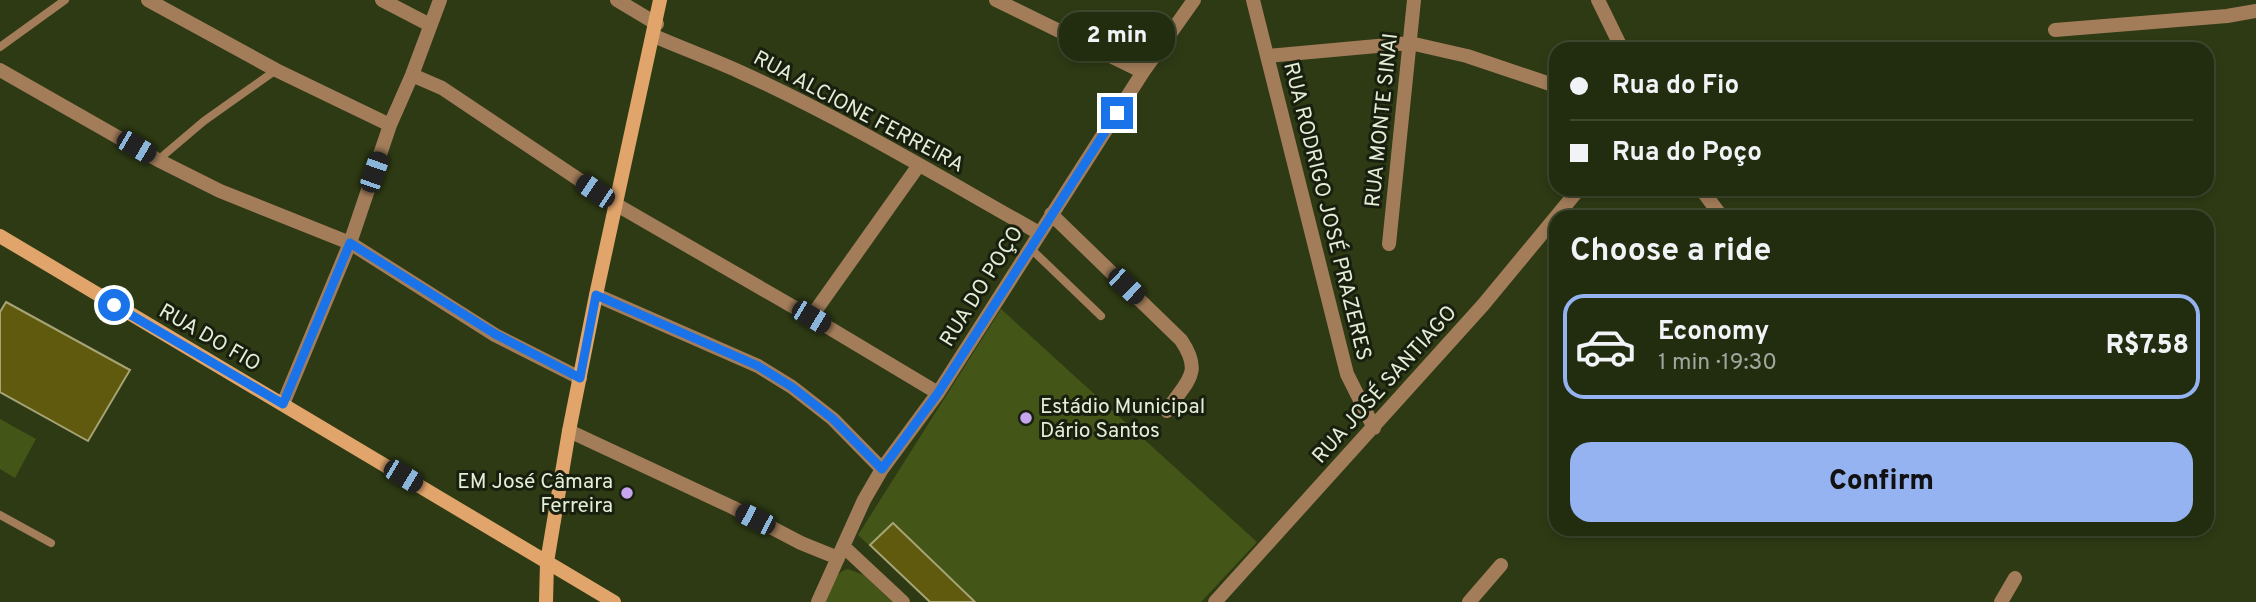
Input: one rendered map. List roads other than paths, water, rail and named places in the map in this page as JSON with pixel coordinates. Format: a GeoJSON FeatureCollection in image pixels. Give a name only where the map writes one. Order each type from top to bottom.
{"type":"FeatureCollection","features":[{"type":"Feature","properties":{"kind":"street"},"geometry":{"type":"LineString","coordinates":[[148,0],[276,70],[390,125]]}},
{"type":"Feature","properties":{"kind":"street"},"geometry":{"type":"LineString","coordinates":[[382,0],[395,4],[429,25]]}},
{"type":"Feature","properties":{"kind":"street"},"geometry":{"type":"LineString","coordinates":[[283,404],[350,243],[390,125],[440,0]]}},
{"type":"Feature","properties":{"kind":"street","name":"RUA ALCIONE FERREIRA"},"geometry":{"type":"LineString","coordinates":[[617,0],[655,30],[919,165],[1039,233]]}},
{"type":"Feature","properties":{"kind":"street"},"geometry":{"type":"LineString","coordinates":[[546,602],[547,562],[569,431],[660,0]]}},
{"type":"Feature","properties":{"kind":"street"},"geometry":{"type":"LineString","coordinates":[[996,0],[1143,72]]}},
{"type":"Feature","properties":{"kind":"street","name":"RUA DO POÇO"},"geometry":{"type":"LineString","coordinates":[[818,602],[864,500],[882,469],[938,393],[1143,72],[1194,0]]}},
{"type":"Feature","properties":{"kind":"street","name":"RUA RODRIGO JOSÉ PRAZERES"},"geometry":{"type":"LineString","coordinates":[[1253,0],[1347,374],[1374,428]]}},
{"type":"Feature","properties":{"kind":"street","name":"RUA MONTE SINAI"},"geometry":{"type":"LineString","coordinates":[[1389,244],[1415,0]]}},
{"type":"Feature","properties":{"kind":"street"},"geometry":{"type":"LineString","coordinates":[[1598,0],[1619,42]]}},
{"type":"Feature","properties":{"kind":"street"},"geometry":{"type":"LineString","coordinates":[[2055,30],[2227,16],[2254,7]]}},
{"type":"Feature","properties":{"kind":"street"},"geometry":{"type":"LineString","coordinates":[[1267,55],[1410,43],[1467,55],[1549,84]]}},
{"type":"Feature","properties":{"kind":"street"},"geometry":{"type":"LineString","coordinates":[[0,70],[158,160],[220,191],[350,243],[495,334],[580,378]]}},
{"type":"Feature","properties":{"kind":"street"},"geometry":{"type":"LineString","coordinates":[[412,75],[442,88],[617,205],[938,393]]}},
{"type":"Feature","properties":{"kind":"street"},"geometry":{"type":"LineString","coordinates":[[811,317],[919,165]]}},
{"type":"Feature","properties":{"kind":"street","name":"RUA JOSÉ SANTIAGO"},"geometry":{"type":"LineString","coordinates":[[1562,210],[1573,196]]}},
{"type":"Feature","properties":{"kind":"street"},"geometry":{"type":"LineString","coordinates":[[1051,214],[1181,340],[1193,357],[1193,371],[1167,411]]}},
{"type":"Feature","properties":{"kind":"street","name":"RUA JOSÉ SANTIAGO"},"geometry":{"type":"LineString","coordinates":[[1214,602],[1374,428],[1483,305],[1549,225]]}},
{"type":"Feature","properties":{"kind":"street","name":"RUA DO FIO"},"geometry":{"type":"LineString","coordinates":[[0,236],[614,602]]}},
{"type":"Feature","properties":{"kind":"street"},"geometry":{"type":"LineString","coordinates":[[596,295],[758,366],[792,387],[833,419],[882,469]]}},
{"type":"Feature","properties":{"kind":"street"},"geometry":{"type":"LineString","coordinates":[[569,431],[732,507],[801,543],[841,552],[903,602]]}},
{"type":"Feature","properties":{"kind":"street"},"geometry":{"type":"LineString","coordinates":[[1469,602],[1500,565]]}},
{"type":"Feature","properties":{"kind":"street"},"geometry":{"type":"LineString","coordinates":[[2001,602],[2015,578]]}},
{"type":"Feature","properties":{"kind":"lane"},"geometry":{"type":"LineString","coordinates":[[0,47],[65,0]]}},
{"type":"Feature","properties":{"kind":"lane"},"geometry":{"type":"LineString","coordinates":[[158,160],[204,121],[276,70]]}},
{"type":"Feature","properties":{"kind":"lane"},"geometry":{"type":"LineString","coordinates":[[1030,248],[1101,316]]}},
{"type":"Feature","properties":{"kind":"lane"},"geometry":{"type":"LineString","coordinates":[[0,515],[51,543]]}},
{"type":"Feature","properties":{"kind":"place","name":"Estádio Municipal Dário Santos"},"geometry":{"type":"Point","coordinates":[1026,418]}},
{"type":"Feature","properties":{"kind":"place","name":"EM José Câmara Ferreira"},"geometry":{"type":"Point","coordinates":[627,493]}}]}
